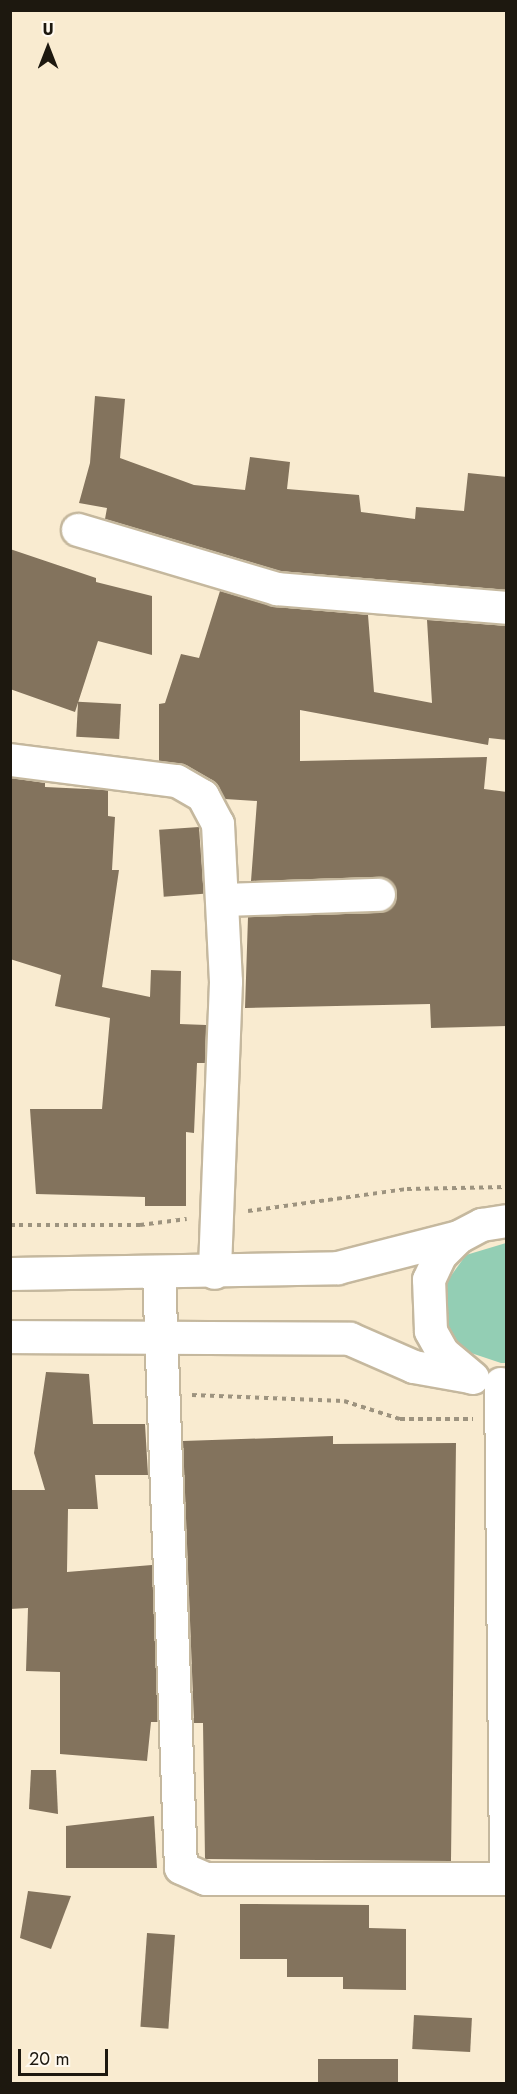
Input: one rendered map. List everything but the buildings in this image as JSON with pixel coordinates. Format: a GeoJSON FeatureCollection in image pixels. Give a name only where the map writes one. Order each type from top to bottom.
{"type":"FeatureCollection","features":[{"type":"Feature","properties":{"kind":"street"},"geometry":{"type":"LineString","coordinates":[[78,530],[278,590],[507,608]]}},
{"type":"Feature","properties":{"kind":"street"},"geometry":{"type":"LineString","coordinates":[[10,759],[191,786],[218,824],[225,900],[215,1273]]}},
{"type":"Feature","properties":{"kind":"street"},"geometry":{"type":"LineString","coordinates":[[225,900],[379,895]]}},
{"type":"Feature","properties":{"kind":"street"},"geometry":{"type":"LineString","coordinates":[[10,1274],[215,1273],[338,1268],[459,1237],[482,1225],[507,1221]]}},
{"type":"Feature","properties":{"kind":"street"},"geometry":{"type":"LineString","coordinates":[[459,1237],[433,1272],[426,1306],[443,1353],[470,1377]]}},
{"type":"Feature","properties":{"kind":"street"},"geometry":{"type":"LineString","coordinates":[[10,1337],[159,1335],[350,1339],[414,1367],[504,1385],[501,1419],[507,1879],[206,1880],[181,1868],[159,1394],[159,1335],[159,1274]]}},
{"type":"Feature","properties":{"kind":"path"},"geometry":{"type":"LineString","coordinates":[[10,1226],[140,1225],[407,1189],[507,1187]]}},
{"type":"Feature","properties":{"kind":"path"},"geometry":{"type":"LineString","coordinates":[[159,1394],[344,1401],[400,1419],[501,1419]]}},
{"type":"Feature","properties":{"kind":"green space"},"geometry":{"type":"Polygon","coordinates":[[[506,1243],[506,1363],[501,1363],[465,1351],[452,1337],[444,1320],[445,1284],[466,1255],[506,1243]]]}}]}
